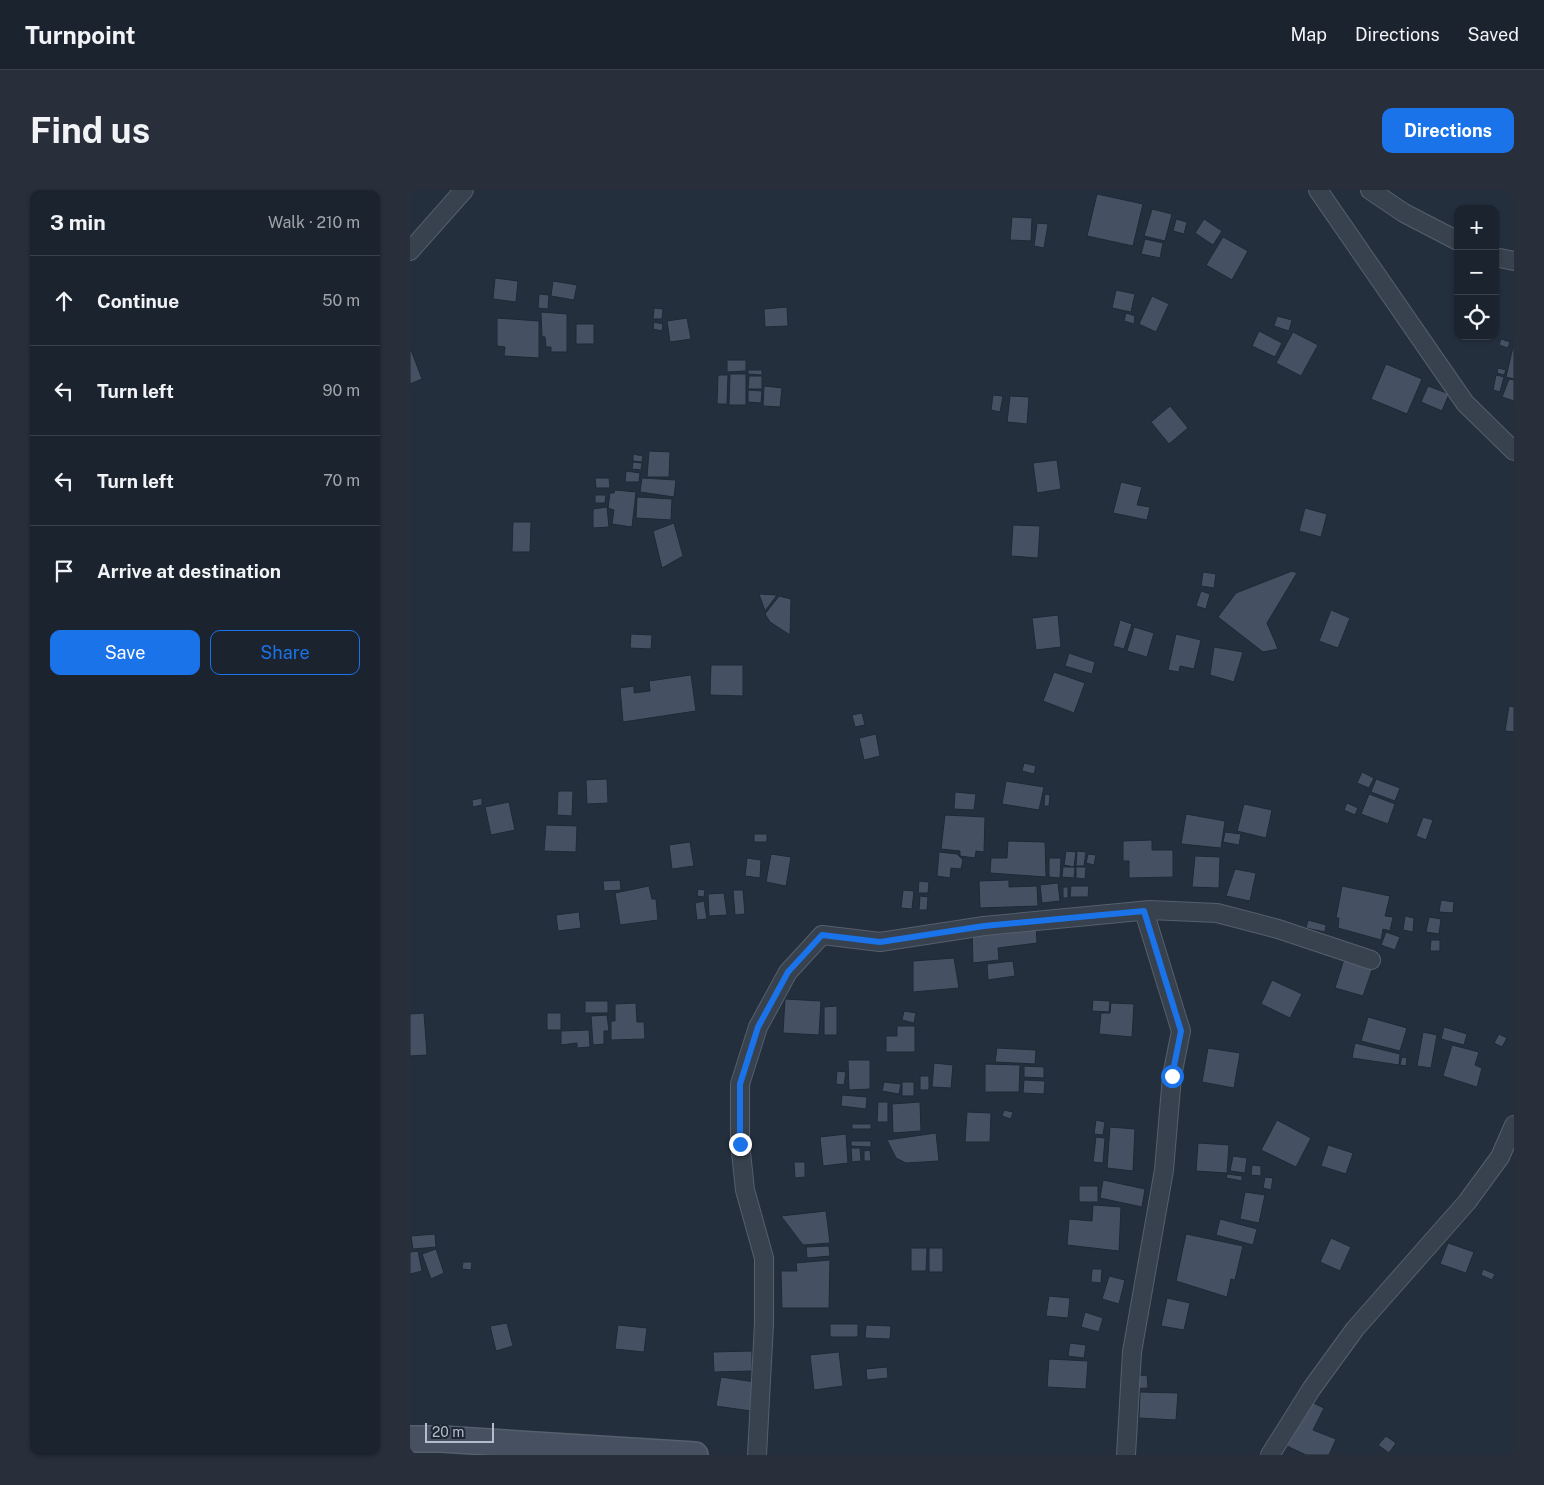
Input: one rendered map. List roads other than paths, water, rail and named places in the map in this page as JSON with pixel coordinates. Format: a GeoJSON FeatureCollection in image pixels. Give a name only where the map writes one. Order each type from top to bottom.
{"type":"FeatureCollection","features":[{"type":"Feature","properties":{"kind":"street"},"geometry":{"type":"LineString","coordinates":[[410,251],[464,190]]}},
{"type":"Feature","properties":{"kind":"street"},"geometry":{"type":"LineString","coordinates":[[1318,190],[1465,404],[1514,451]]}},
{"type":"Feature","properties":{"kind":"street"},"geometry":{"type":"LineString","coordinates":[[1370,190],[1404,213],[1454,239]]}},
{"type":"Feature","properties":{"kind":"street"},"geometry":{"type":"LineString","coordinates":[[1499,258],[1514,261]]}},
{"type":"Feature","properties":{"kind":"street"},"geometry":{"type":"LineString","coordinates":[[1126,1455],[1132,1352],[1164,1170],[1172,1076],[1181,1031],[1144,911]]}},
{"type":"Feature","properties":{"kind":"street"},"geometry":{"type":"LineString","coordinates":[[757,1455],[764,1324],[764,1258],[744,1190],[740,1144],[740,1084],[758,1027],[788,972],[822,935],[880,942],[984,926],[1144,911],[1217,912],[1278,929],[1371,960]]}},
{"type":"Feature","properties":{"kind":"street"},"geometry":{"type":"LineString","coordinates":[[1270,1455],[1312,1388],[1354,1328],[1467,1202],[1500,1157],[1514,1125]]}},
{"type":"Feature","properties":{"kind":"street"},"geometry":{"type":"LineString","coordinates":[[410,1440],[441,1439],[695,1455]]}}]}
